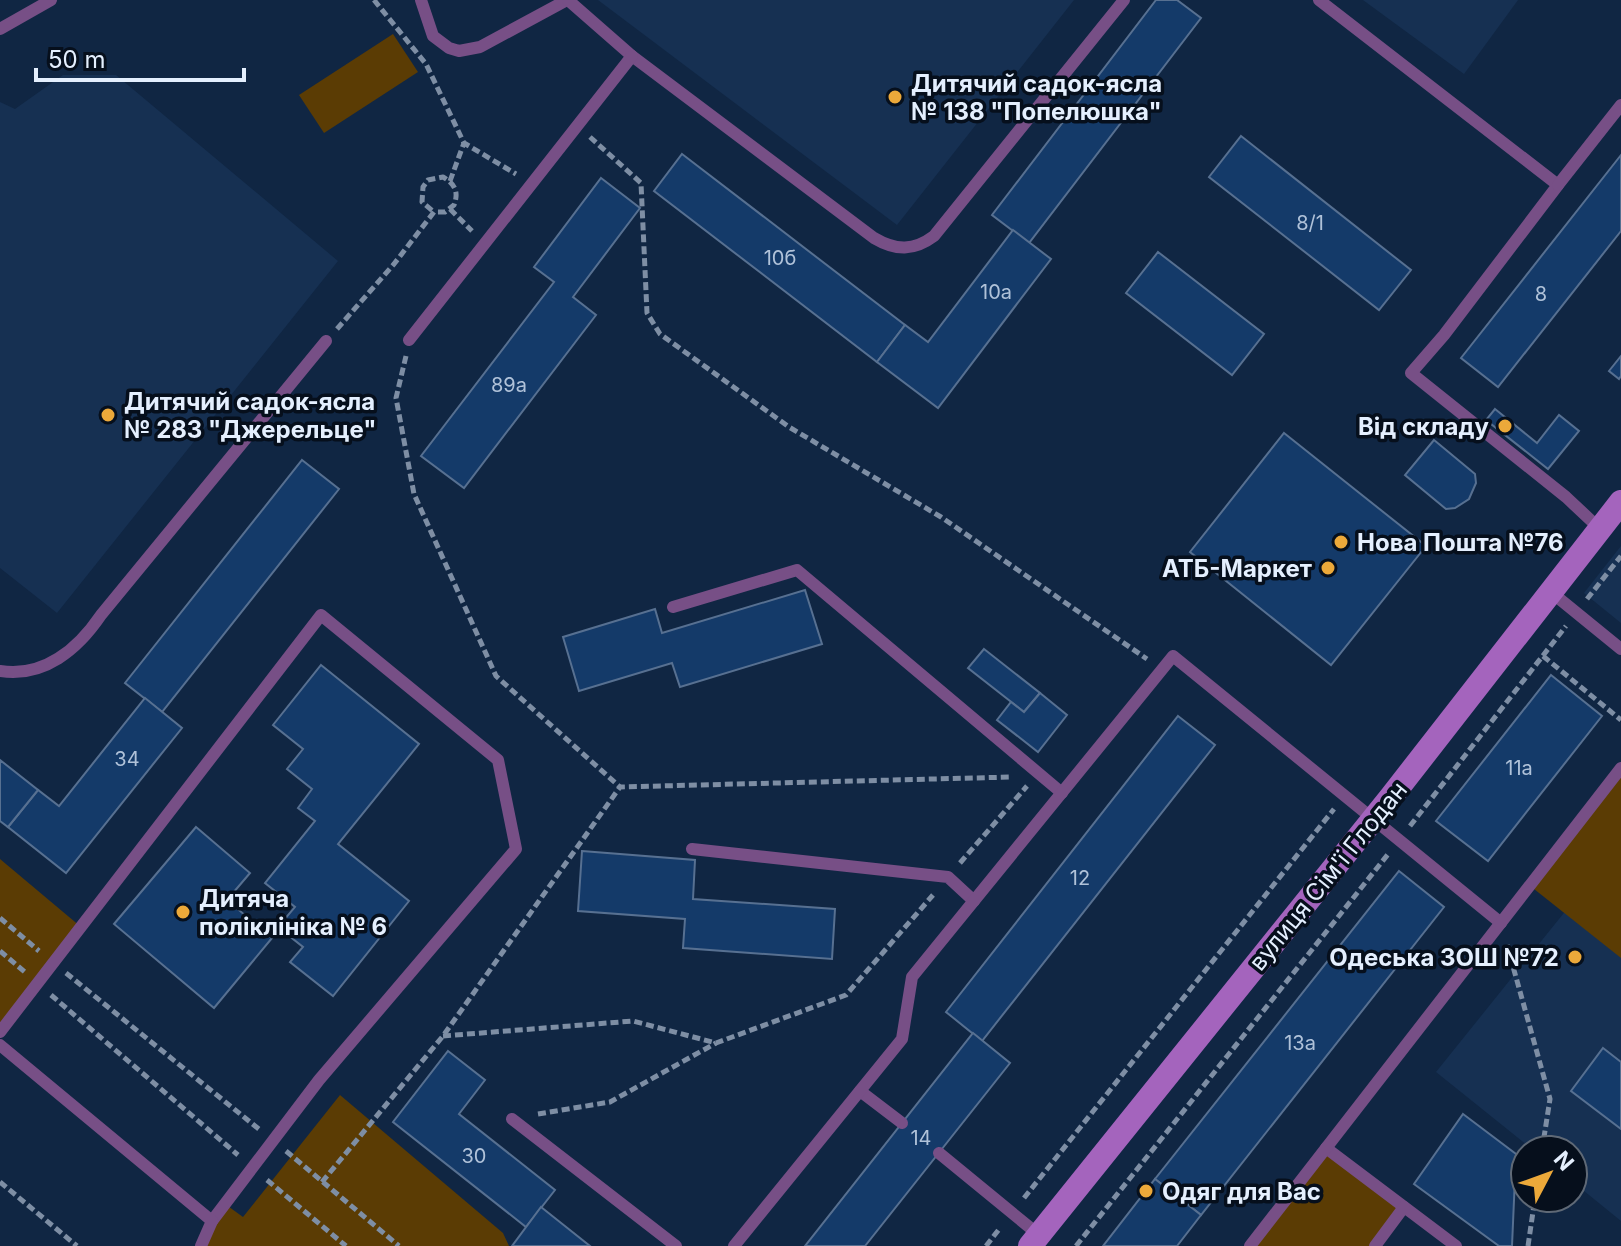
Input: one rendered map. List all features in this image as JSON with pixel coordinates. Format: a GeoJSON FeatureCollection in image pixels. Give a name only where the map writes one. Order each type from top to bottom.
{"type":"FeatureCollection","features":[{"type":"Feature","properties":{"kind":"street","name":"вулиця Сім'ї Глодан"},"geometry":{"type":"LineString","coordinates":[[1034,1240],[1373,820],[1621,502]]}},
{"type":"Feature","properties":{"kind":"lane"},"geometry":{"type":"LineString","coordinates":[[0,29],[51,0]]}},
{"type":"Feature","properties":{"kind":"lane"},"geometry":{"type":"LineString","coordinates":[[421,0],[433,36],[459,51],[480,47],[568,0],[632,56],[874,238],[898,249],[924,244],[934,236],[1124,0]]}},
{"type":"Feature","properties":{"kind":"lane"},"geometry":{"type":"LineString","coordinates":[[1319,0],[1558,185]]}},
{"type":"Feature","properties":{"kind":"lane"},"geometry":{"type":"LineString","coordinates":[[409,340],[632,56]]}},
{"type":"Feature","properties":{"kind":"lane"},"geometry":{"type":"LineString","coordinates":[[1600,529],[1566,497],[1411,373],[1444,335],[1621,105]]}},
{"type":"Feature","properties":{"kind":"lane"},"geometry":{"type":"LineString","coordinates":[[0,671],[36,668],[62,657],[84,639],[326,341]]}},
{"type":"Feature","properties":{"kind":"lane"},"geometry":{"type":"LineString","coordinates":[[673,607],[797,570],[1062,793]]}},
{"type":"Feature","properties":{"kind":"lane"},"geometry":{"type":"LineString","coordinates":[[1551,592],[1621,649]]}},
{"type":"Feature","properties":{"kind":"lane"},"geometry":{"type":"LineString","coordinates":[[0,1032],[321,615],[498,760],[516,849],[319,1080],[212,1221],[201,1246]]}},
{"type":"Feature","properties":{"kind":"lane"},"geometry":{"type":"LineString","coordinates":[[734,1246],[902,1039],[912,977],[1173,656],[1501,923]]}},
{"type":"Feature","properties":{"kind":"lane"},"geometry":{"type":"LineString","coordinates":[[1250,1246],[1621,768]]}},
{"type":"Feature","properties":{"kind":"lane"},"geometry":{"type":"LineString","coordinates":[[692,849],[948,877],[974,901]]}},
{"type":"Feature","properties":{"kind":"lane"},"geometry":{"type":"LineString","coordinates":[[0,1045],[212,1221]]}},
{"type":"Feature","properties":{"kind":"lane"},"geometry":{"type":"LineString","coordinates":[[860,1091],[902,1123]]}},
{"type":"Feature","properties":{"kind":"lane"},"geometry":{"type":"LineString","coordinates":[[512,1119],[676,1246]]}},
{"type":"Feature","properties":{"kind":"lane"},"geometry":{"type":"LineString","coordinates":[[1326,1148],[1456,1246]]}},
{"type":"Feature","properties":{"kind":"lane"},"geometry":{"type":"LineString","coordinates":[[939,1153],[1012,1213],[1034,1240]]}},
{"type":"Feature","properties":{"kind":"lane"},"geometry":{"type":"LineString","coordinates":[[1375,1246],[1404,1207]]}},
{"type":"Feature","properties":{"kind":"path"},"geometry":{"type":"LineString","coordinates":[[374,0],[426,64],[464,143],[532,183]]}},
{"type":"Feature","properties":{"kind":"path"},"geometry":{"type":"LineString","coordinates":[[577,126],[641,183],[647,313],[660,334],[789,427],[941,517],[1161,669]]}},
{"type":"Feature","properties":{"kind":"path"},"geometry":{"type":"LineString","coordinates":[[450,181],[464,143]]}},
{"type":"Feature","properties":{"kind":"path"},"geometry":{"type":"LineString","coordinates":[[326,341],[394,264],[434,212],[450,209],[454,205],[457,192],[450,181],[435,177],[423,187],[422,202],[434,212]]}},
{"type":"Feature","properties":{"kind":"path"},"geometry":{"type":"LineString","coordinates":[[450,209],[485,243]]}},
{"type":"Feature","properties":{"kind":"path"},"geometry":{"type":"LineString","coordinates":[[409,340],[396,398],[414,494],[496,676],[620,787],[1014,777],[1038,773]]}},
{"type":"Feature","properties":{"kind":"path"},"geometry":{"type":"LineString","coordinates":[[1076,1246],[1621,556]]}},
{"type":"Feature","properties":{"kind":"path"},"geometry":{"type":"LineString","coordinates":[[1543,656],[1621,720]]}},
{"type":"Feature","properties":{"kind":"path"},"geometry":{"type":"LineString","coordinates":[[512,1119],[610,1102],[716,1043],[846,995],[1038,773]]}},
{"type":"Feature","properties":{"kind":"path"},"geometry":{"type":"LineString","coordinates":[[322,1182],[443,1036],[620,787]]}},
{"type":"Feature","properties":{"kind":"path"},"geometry":{"type":"LineString","coordinates":[[986,1246],[1344,796]]}},
{"type":"Feature","properties":{"kind":"path"},"geometry":{"type":"LineString","coordinates":[[0,918],[399,1246]]}},
{"type":"Feature","properties":{"kind":"path"},"geometry":{"type":"LineString","coordinates":[[1501,923],[1550,1099],[1545,1134]]}},
{"type":"Feature","properties":{"kind":"path"},"geometry":{"type":"LineString","coordinates":[[0,951],[346,1246]]}},
{"type":"Feature","properties":{"kind":"path"},"geometry":{"type":"LineString","coordinates":[[443,1036],[633,1021],[716,1043]]}},
{"type":"Feature","properties":{"kind":"path"},"geometry":{"type":"LineString","coordinates":[[0,1182],[77,1246]]}},
{"type":"Feature","properties":{"kind":"path"},"geometry":{"type":"LineString","coordinates":[[1528,1246],[1533,1214]]}},
{"type":"Feature","properties":{"kind":"shaded area","name":"Дитячий садок-ясла № 138 \"Попелюшка\""},"geometry":{"type":"Polygon","coordinates":[[[598,0],[1074,0],[897,225],[598,0]]]}},
{"type":"Feature","properties":{"kind":"shaded area"},"geometry":{"type":"Polygon","coordinates":[[[1363,0],[1518,0],[1464,74],[1363,0]]]}},
{"type":"Feature","properties":{"kind":"shaded area"},"geometry":{"type":"Polygon","coordinates":[[[393,34],[418,72],[324,133],[299,95],[393,34]]]}},
{"type":"Feature","properties":{"kind":"shaded area","name":"Дитячий садок-ясла № 283 \"Джерельце\""},"geometry":{"type":"Polygon","coordinates":[[[63,75],[116,75],[338,261],[57,613],[0,568],[0,102],[15,109],[63,75]]]}},
{"type":"Feature","properties":{"kind":"shaded area"},"geometry":{"type":"Polygon","coordinates":[[[1621,546],[1621,623],[1584,593],[1621,546]]]}},
{"type":"Feature","properties":{"kind":"shaded area"},"geometry":{"type":"Polygon","coordinates":[[[1621,768],[1621,958],[1529,885],[1621,768]]]}},
{"type":"Feature","properties":{"kind":"shaded area","name":"Одеська ЗОШ №72"},"geometry":{"type":"Polygon","coordinates":[[[1621,842],[1621,1221],[1589,1195],[1589,1134],[1513,1134],[1436,1072],[1621,842]]]}},
{"type":"Feature","properties":{"kind":"shaded area"},"geometry":{"type":"Polygon","coordinates":[[[0,859],[81,927],[0,1030],[0,859]]]}},
{"type":"Feature","properties":{"kind":"shaded area"},"geometry":{"type":"Polygon","coordinates":[[[340,1095],[503,1233],[509,1246],[201,1246],[225,1204],[243,1217],[340,1095]]]}},
{"type":"Feature","properties":{"kind":"shaded area"},"geometry":{"type":"Polygon","coordinates":[[[1326,1148],[1404,1207],[1375,1246],[1250,1246],[1326,1148]]]}},
{"type":"Feature","properties":{"kind":"building"},"geometry":{"type":"Polygon","coordinates":[[[1156,0],[1177,0],[1201,18],[1029,243],[992,215],[1156,0]]]}},
{"type":"Feature","properties":{"kind":"building"},"geometry":{"type":"Polygon","coordinates":[[[1241,136],[1411,270],[1379,310],[1209,177],[1241,136]]]}},
{"type":"Feature","properties":{"kind":"building"},"geometry":{"type":"Polygon","coordinates":[[[682,154],[905,325],[877,362],[654,191],[682,154]]]}},
{"type":"Feature","properties":{"kind":"building"},"geometry":{"type":"Polygon","coordinates":[[[1621,155],[1621,231],[1498,387],[1461,358],[1621,155]]]}},
{"type":"Feature","properties":{"kind":"building"},"geometry":{"type":"Polygon","coordinates":[[[601,178],[640,208],[573,297],[596,315],[464,488],[421,456],[554,282],[534,267],[601,178]]]}},
{"type":"Feature","properties":{"kind":"building"},"geometry":{"type":"Polygon","coordinates":[[[1013,230],[1051,259],[938,408],[877,362],[905,325],[928,342],[1013,230]]]}},
{"type":"Feature","properties":{"kind":"building"},"geometry":{"type":"Polygon","coordinates":[[[1158,252],[1264,334],[1232,375],[1126,293],[1158,252]]]}},
{"type":"Feature","properties":{"kind":"building"},"geometry":{"type":"Polygon","coordinates":[[[1621,356],[1621,376],[1619,379],[1609,371],[1621,356]]]}},
{"type":"Feature","properties":{"kind":"building"},"geometry":{"type":"Polygon","coordinates":[[[1495,409],[1537,443],[1559,415],[1579,431],[1548,469],[1486,420],[1495,409]]]}},
{"type":"Feature","properties":{"kind":"building"},"geometry":{"type":"Polygon","coordinates":[[[1284,433],[1426,546],[1331,665],[1190,552],[1284,433]]]}},
{"type":"Feature","properties":{"kind":"building"},"geometry":{"type":"Polygon","coordinates":[[[1434,440],[1475,474],[1476,483],[1469,499],[1455,508],[1446,509],[1405,475],[1434,440]]]}},
{"type":"Feature","properties":{"kind":"building"},"geometry":{"type":"Polygon","coordinates":[[[302,460],[339,489],[162,712],[125,683],[302,460]]]}},
{"type":"Feature","properties":{"kind":"building"},"geometry":{"type":"Polygon","coordinates":[[[805,590],[822,644],[680,687],[672,663],[579,691],[563,637],[655,609],[662,633],[805,590]]]}},
{"type":"Feature","properties":{"kind":"building"},"geometry":{"type":"Polygon","coordinates":[[[984,649],[1040,693],[1024,712],[968,668],[984,649]]]}},
{"type":"Feature","properties":{"kind":"building"},"geometry":{"type":"Polygon","coordinates":[[[321,665],[419,744],[338,844],[409,901],[333,996],[290,962],[303,947],[278,927],[295,907],[265,883],[315,821],[298,808],[312,789],[287,769],[303,749],[273,725],[321,665]]]}},
{"type":"Feature","properties":{"kind":"building"},"geometry":{"type":"Polygon","coordinates":[[[1551,675],[1602,716],[1488,861],[1436,821],[1551,675]]]}},
{"type":"Feature","properties":{"kind":"building"},"geometry":{"type":"Polygon","coordinates":[[[1040,693],[1067,715],[1038,752],[997,720],[1011,702],[1024,712],[1040,693]]]}},
{"type":"Feature","properties":{"kind":"building"},"geometry":{"type":"Polygon","coordinates":[[[145,698],[182,728],[66,873],[8,827],[38,790],[59,806],[145,698]]]}},
{"type":"Feature","properties":{"kind":"building"},"geometry":{"type":"Polygon","coordinates":[[[1178,716],[1215,745],[982,1041],[946,1012],[1178,716]]]}},
{"type":"Feature","properties":{"kind":"building"},"geometry":{"type":"Polygon","coordinates":[[[0,760],[38,790],[8,827],[0,821],[0,760]]]}},
{"type":"Feature","properties":{"kind":"building","name":"Дитяча поліклініка № 6"},"geometry":{"type":"Polygon","coordinates":[[[196,827],[250,873],[227,900],[272,938],[214,1008],[114,924],[196,827]]]}},
{"type":"Feature","properties":{"kind":"building"},"geometry":{"type":"Polygon","coordinates":[[[582,851],[695,860],[693,899],[835,909],[832,959],[683,948],[685,919],[578,911],[582,851]]]}},
{"type":"Feature","properties":{"kind":"building"},"geometry":{"type":"Polygon","coordinates":[[[1399,871],[1444,907],[1201,1215],[1155,1179],[1399,871]]]}},
{"type":"Feature","properties":{"kind":"building"},"geometry":{"type":"Polygon","coordinates":[[[973,1033],[1010,1063],[865,1246],[805,1246],[973,1033]]]}},
{"type":"Feature","properties":{"kind":"building"},"geometry":{"type":"Polygon","coordinates":[[[1603,1048],[1621,1062],[1621,1129],[1571,1091],[1603,1048]]]}},
{"type":"Feature","properties":{"kind":"building"},"geometry":{"type":"Polygon","coordinates":[[[448,1051],[485,1080],[459,1114],[555,1190],[526,1227],[393,1122],[448,1051]]]}},
{"type":"Feature","properties":{"kind":"building"},"geometry":{"type":"Polygon","coordinates":[[[1463,1114],[1509,1149],[1512,1246],[1499,1246],[1414,1184],[1463,1114]]]}},
{"type":"Feature","properties":{"kind":"building"},"geometry":{"type":"Polygon","coordinates":[[[1155,1179],[1201,1215],[1177,1246],[1103,1246],[1155,1179]]]}},
{"type":"Feature","properties":{"kind":"building"},"geometry":{"type":"Polygon","coordinates":[[[541,1207],[590,1246],[512,1246],[541,1207]]]}},
{"type":"Feature","properties":{"kind":"place","name":"Дитячий садок-ясла № 138 \"Попелюшка\""},"geometry":{"type":"Point","coordinates":[895,97]}},
{"type":"Feature","properties":{"kind":"place","name":"Дитячий садок-ясла № 283 \"Джерельце\""},"geometry":{"type":"Point","coordinates":[108,415]}},
{"type":"Feature","properties":{"kind":"place","name":"Від складу"},"geometry":{"type":"Point","coordinates":[1505,426]}},
{"type":"Feature","properties":{"kind":"place","name":"Нова Пошта №76"},"geometry":{"type":"Point","coordinates":[1341,542]}},
{"type":"Feature","properties":{"kind":"place","name":"АТБ-Маркет"},"geometry":{"type":"Point","coordinates":[1328,568]}},
{"type":"Feature","properties":{"kind":"place","name":"Дитяча поліклініка № 6"},"geometry":{"type":"Point","coordinates":[183,912]}},
{"type":"Feature","properties":{"kind":"place","name":"Одеська ЗОШ №72"},"geometry":{"type":"Point","coordinates":[1575,957]}},
{"type":"Feature","properties":{"kind":"place","name":"Одяг для Вас"},"geometry":{"type":"Point","coordinates":[1146,1191]}}]}
